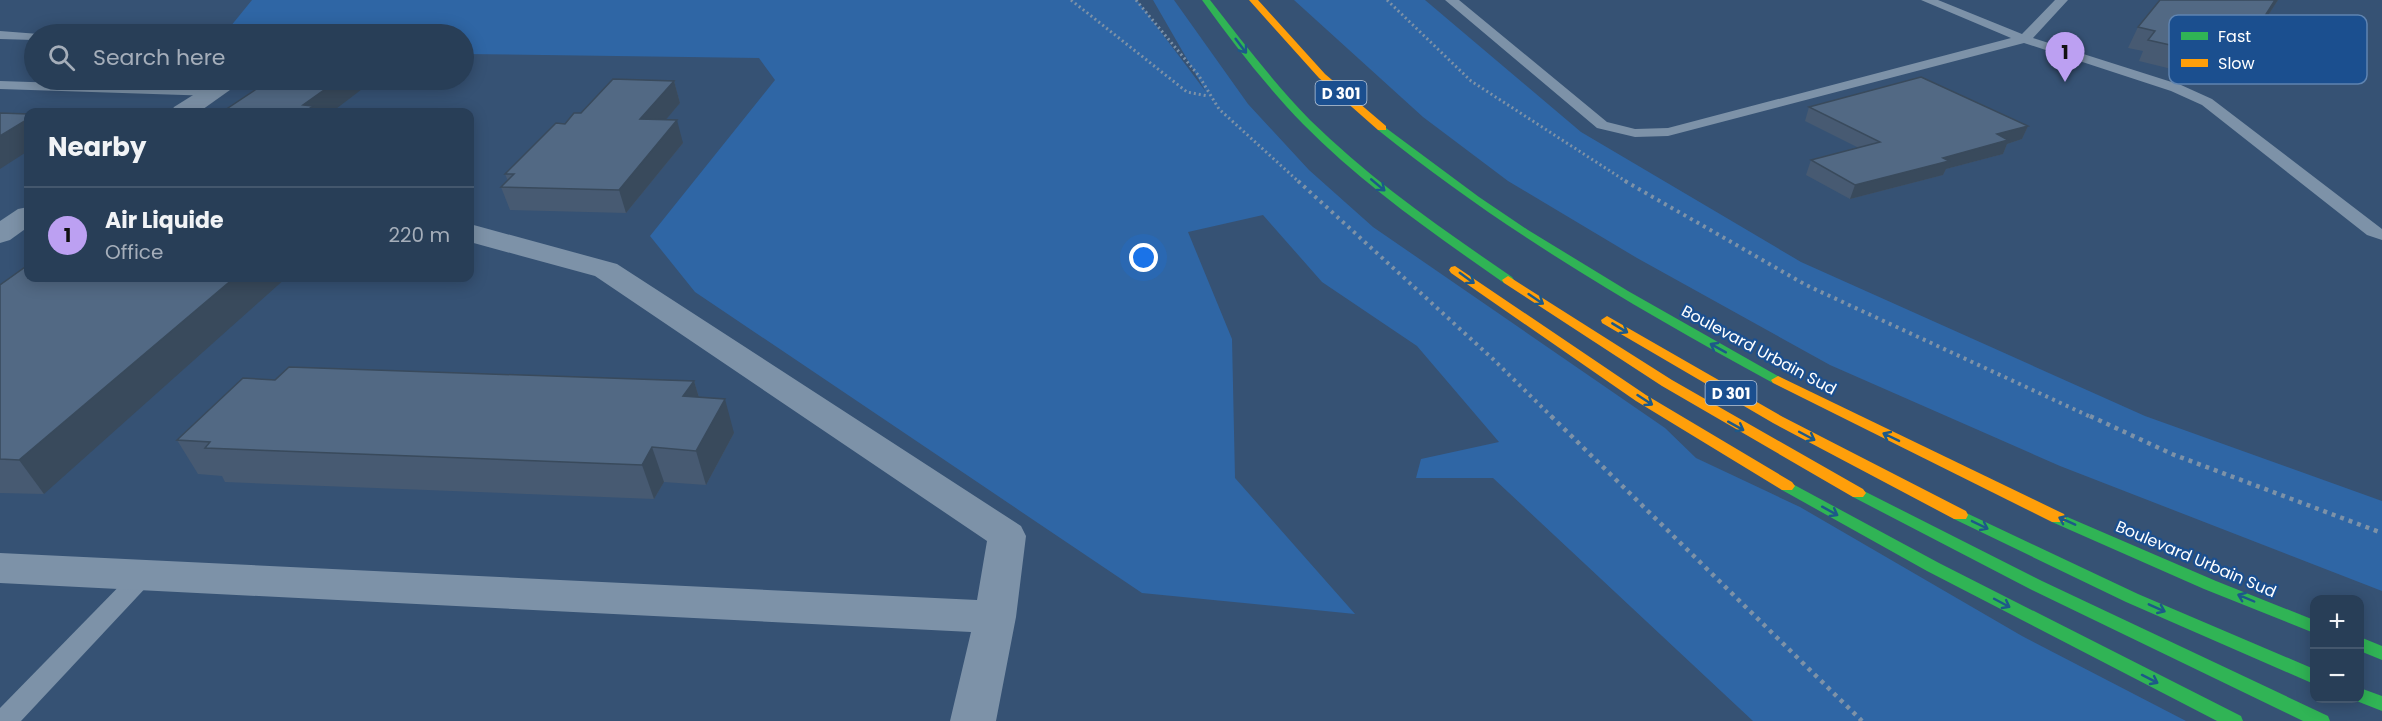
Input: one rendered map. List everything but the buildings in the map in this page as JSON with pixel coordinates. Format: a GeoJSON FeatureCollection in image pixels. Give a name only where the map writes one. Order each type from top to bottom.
{"type":"FeatureCollection","features":[{"type":"Feature","properties":{"kind":"highway"},"geometry":{"type":"LineString","coordinates":[[1191,0],[1210,28]]}},
{"type":"Feature","properties":{"kind":"highway"},"geometry":{"type":"LineString","coordinates":[[1206,0],[1279,92],[1339,151],[1382,188],[1431,227],[1623,356],[1724,419],[1847,489],[2131,632],[2321,721]]}},
{"type":"Feature","properties":{"kind":"highway"},"geometry":{"type":"LineString","coordinates":[[1220,0],[1285,77]]}},
{"type":"Feature","properties":{"kind":"highway","name":"Boulevard Urbain Sud"},"geometry":{"type":"LineString","coordinates":[[1253,0],[1310,63],[1390,136],[1499,216],[1647,308],[1787,385],[1954,468],[2131,549],[2310,625]]}},
{"type":"Feature","properties":{"kind":"highway"},"geometry":{"type":"LineString","coordinates":[[1444,262],[1592,366],[1764,474],[1972,588],[2234,721]]}},
{"type":"Feature","properties":{"kind":"highway","name":"D 301"},"geometry":{"type":"LineString","coordinates":[[1593,311],[1689,370],[1885,478],[2083,574],[2310,675]]}},
{"type":"Feature","properties":{"kind":"highway"},"geometry":{"type":"LineString","coordinates":[[2364,643],[2382,647]]}},
{"type":"Feature","properties":{"kind":"highway"},"geometry":{"type":"LineString","coordinates":[[2364,644],[2382,653]]}},
{"type":"Feature","properties":{"kind":"highway"},"geometry":{"type":"LineString","coordinates":[[2364,697],[2382,704]]}},
{"type":"Feature","properties":{"kind":"street"},"geometry":{"type":"LineString","coordinates":[[189,108],[217,90]]}},
{"type":"Feature","properties":{"kind":"street"},"geometry":{"type":"LineString","coordinates":[[0,210],[24,211]]}},
{"type":"Feature","properties":{"kind":"street"},"geometry":{"type":"LineString","coordinates":[[0,234],[24,218]]}},
{"type":"Feature","properties":{"kind":"street"},"geometry":{"type":"LineString","coordinates":[[474,234],[606,270],[1007,536],[995,617],[973,721]]}},
{"type":"Feature","properties":{"kind":"street"},"geometry":{"type":"LineString","coordinates":[[0,568],[995,617]]}},
{"type":"Feature","properties":{"kind":"lane"},"geometry":{"type":"LineString","coordinates":[[1451,0],[1602,125],[1635,133],[1668,132],[2024,39],[2062,0]]}},
{"type":"Feature","properties":{"kind":"lane"},"geometry":{"type":"LineString","coordinates":[[1927,0],[2024,39],[2176,88],[2207,102],[2373,231],[2382,235]]}},
{"type":"Feature","properties":{"kind":"lane"},"geometry":{"type":"LineString","coordinates":[[0,35],[24,36]]}},
{"type":"Feature","properties":{"kind":"lane"},"geometry":{"type":"LineString","coordinates":[[0,85],[24,85]]}},
{"type":"Feature","properties":{"kind":"lane"},"geometry":{"type":"LineString","coordinates":[[4,721],[144,575]]}},
{"type":"Feature","properties":{"kind":"path"},"geometry":{"type":"LineString","coordinates":[[1071,0],[1186,92],[1209,97]]}},
{"type":"Feature","properties":{"kind":"path"},"geometry":{"type":"LineString","coordinates":[[1387,0],[1471,81],[1637,189],[1806,285],[2172,454],[2382,533]]}},
{"type":"Feature","properties":{"kind":"path"},"geometry":{"type":"LineString","coordinates":[[1140,2],[1199,76],[1209,97],[1219,109],[1494,360],[1862,721]]}},
{"type":"Feature","properties":{"kind":"shaded area"},"geometry":{"type":"Polygon","coordinates":[[[252,0],[1137,0],[1206,92],[1153,0],[1174,0],[1248,104],[1309,170],[1373,227],[1665,428],[1696,458],[1800,507],[2022,636],[2186,721],[1753,721],[1493,478],[1416,478],[1421,459],[1499,442],[1417,346],[1322,282],[1263,215],[1188,232],[1232,339],[1235,478],[1355,614],[1142,593],[695,292],[650,236],[775,80],[759,58],[474,54],[474,24],[232,24],[252,0]]]}},
{"type":"Feature","properties":{"kind":"shaded area"},"geometry":{"type":"Polygon","coordinates":[[[1294,0],[1425,0],[1581,132],[1801,262],[2145,416],[2382,501],[2382,591],[2060,466],[1830,365],[1637,258],[1508,181],[1423,117],[1294,0]]]}},
{"type":"Feature","properties":{"kind":"traffic: fast"},"geometry":{"type":"LineString","coordinates":[[1206,0],[1281,94],[1331,145],[1404,206],[1508,280]]}},
{"type":"Feature","properties":{"kind":"traffic: fast"},"geometry":{"type":"LineString","coordinates":[[1382,128],[1475,199],[1573,264],[1778,380]]}},
{"type":"Feature","properties":{"kind":"traffic: fast"},"geometry":{"type":"LineString","coordinates":[[1787,486],[1933,567],[2234,721]]}},
{"type":"Feature","properties":{"kind":"traffic: fast"},"geometry":{"type":"LineString","coordinates":[[1858,493],[2036,585],[2321,721]]}},
{"type":"Feature","properties":{"kind":"traffic: fast"},"geometry":{"type":"LineString","coordinates":[[1960,515],[2132,598],[2310,675]]}},
{"type":"Feature","properties":{"kind":"traffic: fast"},"geometry":{"type":"LineString","coordinates":[[2058,518],[2210,585],[2310,625]]}},
{"type":"Feature","properties":{"kind":"traffic: fast"},"geometry":{"type":"LineString","coordinates":[[2364,646],[2382,653]]}},
{"type":"Feature","properties":{"kind":"traffic: fast"},"geometry":{"type":"LineString","coordinates":[[2364,697],[2382,704]]}},
{"type":"Feature","properties":{"kind":"traffic: slow"},"geometry":{"type":"LineString","coordinates":[[1253,0],[1322,76],[1382,128]]}},
{"type":"Feature","properties":{"kind":"traffic: slow"},"geometry":{"type":"LineString","coordinates":[[1455,270],[1641,398],[1787,486]]}},
{"type":"Feature","properties":{"kind":"traffic: slow"},"geometry":{"type":"LineString","coordinates":[[1508,280],[1667,383],[1858,493]]}},
{"type":"Feature","properties":{"kind":"traffic: slow"},"geometry":{"type":"LineString","coordinates":[[1607,320],[1778,420],[1960,515]]}},
{"type":"Feature","properties":{"kind":"traffic: slow"},"geometry":{"type":"LineString","coordinates":[[1778,380],[2058,518]]}},
{"type":"Feature","properties":{"kind":"place","name":"Air Liquide"},"geometry":{"type":"Point","coordinates":[2065,82]}}]}
